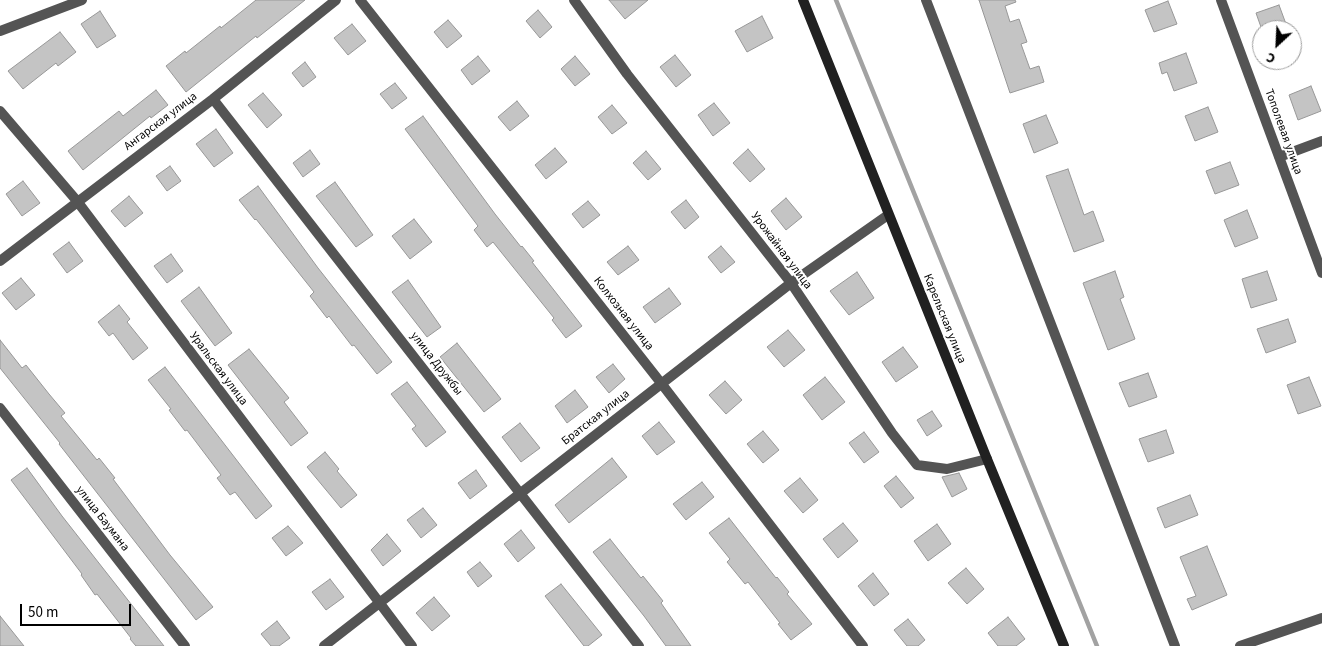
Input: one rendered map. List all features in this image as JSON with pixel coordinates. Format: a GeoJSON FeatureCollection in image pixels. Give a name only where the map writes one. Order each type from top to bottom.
{"type":"FeatureCollection","features":[{"type":"Feature","properties":{"kind":"main road","name":"Карельская улица"},"geometry":{"type":"LineString","coordinates":[[803,0],[888,215],[1064,646]]}},
{"type":"Feature","properties":{"kind":"street"},"geometry":{"type":"LineString","coordinates":[[0,31],[82,0]]}},
{"type":"Feature","properties":{"kind":"street","name":"Ангарская улица"},"geometry":{"type":"LineString","coordinates":[[0,261],[212,99],[336,0]]}},
{"type":"Feature","properties":{"kind":"street","name":"Колхозная улица"},"geometry":{"type":"LineString","coordinates":[[360,0],[661,383],[863,646]]}},
{"type":"Feature","properties":{"kind":"street","name":"Урожайная улица"},"geometry":{"type":"LineString","coordinates":[[574,0],[627,74],[791,282],[892,433],[917,465],[948,469],[987,459]]}},
{"type":"Feature","properties":{"kind":"street"},"geometry":{"type":"LineString","coordinates":[[926,0],[1175,646]]}},
{"type":"Feature","properties":{"kind":"street","name":"Тополевая улица"},"geometry":{"type":"LineString","coordinates":[[1221,0],[1322,273]]}},
{"type":"Feature","properties":{"kind":"street","name":"улица Дружбы"},"geometry":{"type":"LineString","coordinates":[[212,99],[639,646]]}},
{"type":"Feature","properties":{"kind":"street","name":"Уральская улица"},"geometry":{"type":"LineString","coordinates":[[0,111],[77,201],[412,646]]}},
{"type":"Feature","properties":{"kind":"street"},"geometry":{"type":"LineString","coordinates":[[1279,158],[1322,141]]}},
{"type":"Feature","properties":{"kind":"street","name":"Братская улица"},"geometry":{"type":"LineString","coordinates":[[324,646],[791,282],[888,215]]}},
{"type":"Feature","properties":{"kind":"street","name":"улица Баумана"},"geometry":{"type":"LineString","coordinates":[[0,408],[184,646]]}},
{"type":"Feature","properties":{"kind":"street"},"geometry":{"type":"LineString","coordinates":[[1240,646],[1322,618]]}},
{"type":"Feature","properties":{"kind":"building"},"geometry":{"type":"Polygon","coordinates":[[[256,0],[305,0],[186,92],[166,66],[220,26],[221,28],[256,0]]]}},
{"type":"Feature","properties":{"kind":"building"},"geometry":{"type":"Polygon","coordinates":[[[609,0],[648,0],[625,19],[609,0]]]}},
{"type":"Feature","properties":{"kind":"building"},"geometry":{"type":"Polygon","coordinates":[[[979,0],[1015,0],[1016,2],[1005,6],[1010,22],[1019,19],[1027,42],[1021,44],[1030,69],[1039,66],[1044,82],[1010,93],[979,0]]]}},
{"type":"Feature","properties":{"kind":"building"},"geometry":{"type":"Polygon","coordinates":[[[1168,1],[1177,24],[1154,32],[1145,10],[1168,1]]]}},
{"type":"Feature","properties":{"kind":"building"},"geometry":{"type":"Polygon","coordinates":[[[1279,5],[1285,20],[1258,20],[1256,13],[1279,5]]]}},
{"type":"Feature","properties":{"kind":"building"},"geometry":{"type":"Polygon","coordinates":[[[538,10],[552,27],[540,38],[526,21],[538,10]]]}},
{"type":"Feature","properties":{"kind":"building"},"geometry":{"type":"Polygon","coordinates":[[[100,11],[116,36],[97,48],[81,24],[100,11]]]}},
{"type":"Feature","properties":{"kind":"building"},"geometry":{"type":"Polygon","coordinates":[[[762,16],[773,38],[747,52],[735,31],[762,16]]]}},
{"type":"Feature","properties":{"kind":"building"},"geometry":{"type":"Polygon","coordinates":[[[448,20],[462,36],[447,48],[434,32],[448,20]]]}},
{"type":"Feature","properties":{"kind":"building"},"geometry":{"type":"Polygon","coordinates":[[[352,24],[366,41],[348,55],[334,38],[352,24]]]}},
{"type":"Feature","properties":{"kind":"building"},"geometry":{"type":"Polygon","coordinates":[[[60,32],[76,52],[58,66],[56,63],[23,89],[8,71],[60,32]]]}},
{"type":"Feature","properties":{"kind":"building"},"geometry":{"type":"Polygon","coordinates":[[[1186,53],[1197,83],[1174,91],[1167,72],[1162,74],[1159,63],[1186,53]]]}},
{"type":"Feature","properties":{"kind":"building"},"geometry":{"type":"Polygon","coordinates":[[[675,55],[691,75],[676,87],[660,67],[675,55]]]}},
{"type":"Feature","properties":{"kind":"building"},"geometry":{"type":"Polygon","coordinates":[[[478,56],[490,71],[472,85],[461,70],[478,56]]]}},
{"type":"Feature","properties":{"kind":"building"},"geometry":{"type":"Polygon","coordinates":[[[575,56],[590,74],[575,86],[561,69],[575,56]]]}},
{"type":"Feature","properties":{"kind":"building"},"geometry":{"type":"Polygon","coordinates":[[[305,62],[316,77],[303,87],[292,73],[305,62]]]}},
{"type":"Feature","properties":{"kind":"building"},"geometry":{"type":"Polygon","coordinates":[[[395,83],[407,98],[392,109],[380,94],[395,83]]]}},
{"type":"Feature","properties":{"kind":"building"},"geometry":{"type":"Polygon","coordinates":[[[1311,86],[1321,111],[1298,120],[1289,95],[1311,86]]]}},
{"type":"Feature","properties":{"kind":"building"},"geometry":{"type":"Polygon","coordinates":[[[156,90],[168,105],[151,118],[150,116],[83,170],[68,151],[119,111],[123,116],[156,90]]]}},
{"type":"Feature","properties":{"kind":"building"},"geometry":{"type":"Polygon","coordinates":[[[263,93],[282,115],[267,128],[248,105],[263,93]]]}},
{"type":"Feature","properties":{"kind":"building"},"geometry":{"type":"Polygon","coordinates":[[[517,101],[529,116],[510,131],[498,117],[517,101]]]}},
{"type":"Feature","properties":{"kind":"building"},"geometry":{"type":"Polygon","coordinates":[[[714,103],[730,123],[713,136],[698,115],[714,103]]]}},
{"type":"Feature","properties":{"kind":"building"},"geometry":{"type":"Polygon","coordinates":[[[612,105],[627,123],[612,134],[598,117],[612,105]]]}},
{"type":"Feature","properties":{"kind":"building"},"geometry":{"type":"Polygon","coordinates":[[[1208,107],[1218,132],[1195,141],[1185,116],[1208,107]]]}},
{"type":"Feature","properties":{"kind":"building"},"geometry":{"type":"Polygon","coordinates":[[[1046,115],[1058,143],[1034,153],[1023,124],[1046,115]]]}},
{"type":"Feature","properties":{"kind":"building"},"geometry":{"type":"Polygon","coordinates":[[[423,116],[495,214],[534,261],[532,262],[582,326],[566,338],[552,320],[554,318],[493,242],[487,247],[474,230],[478,226],[405,129],[423,116]]]}},
{"type":"Feature","properties":{"kind":"building"},"geometry":{"type":"Polygon","coordinates":[[[216,129],[233,153],[214,167],[196,144],[216,129]]]}},
{"type":"Feature","properties":{"kind":"building"},"geometry":{"type":"Polygon","coordinates":[[[555,148],[567,162],[546,179],[535,165],[555,148]]]}},
{"type":"Feature","properties":{"kind":"building"},"geometry":{"type":"Polygon","coordinates":[[[748,149],[765,169],[750,182],[733,163],[748,149]]]}},
{"type":"Feature","properties":{"kind":"building"},"geometry":{"type":"Polygon","coordinates":[[[310,150],[320,164],[303,177],[293,163],[310,150]]]}},
{"type":"Feature","properties":{"kind":"building"},"geometry":{"type":"Polygon","coordinates":[[[646,151],[661,169],[648,180],[633,163],[646,151]]]}},
{"type":"Feature","properties":{"kind":"building"},"geometry":{"type":"Polygon","coordinates":[[[1230,162],[1239,185],[1215,194],[1206,171],[1230,162]]]}},
{"type":"Feature","properties":{"kind":"building"},"geometry":{"type":"Polygon","coordinates":[[[170,166],[181,181],[167,191],[156,176],[170,166]]]}},
{"type":"Feature","properties":{"kind":"building"},"geometry":{"type":"Polygon","coordinates":[[[1068,169],[1084,215],[1093,211],[1104,241],[1074,252],[1046,176],[1068,169]]]}},
{"type":"Feature","properties":{"kind":"building"},"geometry":{"type":"Polygon","coordinates":[[[23,181],[40,203],[22,216],[6,194],[23,181]]]}},
{"type":"Feature","properties":{"kind":"building"},"geometry":{"type":"Polygon","coordinates":[[[335,182],[373,235],[356,247],[316,196],[335,182]]]}},
{"type":"Feature","properties":{"kind":"building"},"geometry":{"type":"Polygon","coordinates":[[[258,186],[318,268],[392,362],[377,374],[329,316],[327,318],[310,296],[314,292],[239,200],[258,186]]]}},
{"type":"Feature","properties":{"kind":"building"},"geometry":{"type":"Polygon","coordinates":[[[129,196],[143,213],[125,227],[111,211],[129,196]]]}},
{"type":"Feature","properties":{"kind":"building"},"geometry":{"type":"Polygon","coordinates":[[[786,198],[802,217],[786,230],[771,211],[786,198]]]}},
{"type":"Feature","properties":{"kind":"building"},"geometry":{"type":"Polygon","coordinates":[[[686,200],[699,217],[685,229],[671,212],[686,200]]]}},
{"type":"Feature","properties":{"kind":"building"},"geometry":{"type":"Polygon","coordinates":[[[588,201],[600,215],[583,228],[572,214],[588,201]]]}},
{"type":"Feature","properties":{"kind":"building"},"geometry":{"type":"Polygon","coordinates":[[[1247,210],[1258,238],[1235,247],[1224,220],[1247,210]]]}},
{"type":"Feature","properties":{"kind":"building"},"geometry":{"type":"Polygon","coordinates":[[[414,219],[432,242],[410,259],[392,236],[414,219]]]}},
{"type":"Feature","properties":{"kind":"building"},"geometry":{"type":"Polygon","coordinates":[[[69,242],[83,261],[67,273],[53,254],[69,242]]]}},
{"type":"Feature","properties":{"kind":"building"},"geometry":{"type":"Polygon","coordinates":[[[628,246],[639,260],[618,275],[607,262],[628,246]]]}},
{"type":"Feature","properties":{"kind":"building"},"geometry":{"type":"Polygon","coordinates":[[[721,246],[735,262],[721,273],[708,257],[721,246]]]}},
{"type":"Feature","properties":{"kind":"building"},"geometry":{"type":"Polygon","coordinates":[[[171,254],[183,271],[167,283],[154,266],[171,254]]]}},
{"type":"Feature","properties":{"kind":"building"},"geometry":{"type":"Polygon","coordinates":[[[1115,271],[1124,297],[1120,299],[1135,339],[1108,350],[1083,283],[1115,271]]]}},
{"type":"Feature","properties":{"kind":"building"},"geometry":{"type":"Polygon","coordinates":[[[1267,271],[1277,300],[1251,308],[1242,279],[1267,271]]]}},
{"type":"Feature","properties":{"kind":"building"},"geometry":{"type":"Polygon","coordinates":[[[857,272],[874,298],[849,315],[830,291],[857,272]]]}},
{"type":"Feature","properties":{"kind":"building"},"geometry":{"type":"Polygon","coordinates":[[[21,278],[35,295],[16,310],[2,293],[21,278]]]}},
{"type":"Feature","properties":{"kind":"building"},"geometry":{"type":"Polygon","coordinates":[[[408,280],[441,327],[427,337],[392,292],[408,280]]]}},
{"type":"Feature","properties":{"kind":"building"},"geometry":{"type":"Polygon","coordinates":[[[199,287],[232,333],[215,346],[181,301],[199,287]]]}},
{"type":"Feature","properties":{"kind":"building"},"geometry":{"type":"Polygon","coordinates":[[[669,288],[681,304],[655,323],[643,307],[669,288]]]}},
{"type":"Feature","properties":{"kind":"building"},"geometry":{"type":"Polygon","coordinates":[[[119,305],[130,319],[127,322],[148,348],[133,360],[113,333],[109,336],[98,322],[119,305]]]}},
{"type":"Feature","properties":{"kind":"building"},"geometry":{"type":"Polygon","coordinates":[[[1288,319],[1296,342],[1266,353],[1257,329],[1288,319]]]}},
{"type":"Feature","properties":{"kind":"building"},"geometry":{"type":"Polygon","coordinates":[[[788,330],[805,350],[784,367],[767,347],[788,330]]]}},
{"type":"Feature","properties":{"kind":"building"},"geometry":{"type":"Polygon","coordinates":[[[0,340],[22,368],[26,365],[65,413],[61,416],[97,460],[99,458],[115,478],[113,479],[170,555],[213,607],[196,620],[0,368],[0,340]]]}},
{"type":"Feature","properties":{"kind":"building"},"geometry":{"type":"Polygon","coordinates":[[[457,343],[501,399],[484,412],[440,357],[457,343]]]}},
{"type":"Feature","properties":{"kind":"building"},"geometry":{"type":"Polygon","coordinates":[[[903,347],[918,367],[896,382],[882,362],[903,347]]]}},
{"type":"Feature","properties":{"kind":"building"},"geometry":{"type":"Polygon","coordinates":[[[249,349],[289,398],[284,402],[308,433],[291,446],[228,365],[249,349]]]}},
{"type":"Feature","properties":{"kind":"building"},"geometry":{"type":"Polygon","coordinates":[[[613,364],[625,379],[609,393],[596,377],[613,364]]]}},
{"type":"Feature","properties":{"kind":"building"},"geometry":{"type":"Polygon","coordinates":[[[165,367],[272,506],[256,519],[235,492],[230,495],[217,478],[221,475],[187,430],[185,431],[169,410],[171,409],[148,380],[165,367]]]}},
{"type":"Feature","properties":{"kind":"building"},"geometry":{"type":"Polygon","coordinates":[[[1148,373],[1157,397],[1129,407],[1119,383],[1148,373]]]}},
{"type":"Feature","properties":{"kind":"building"},"geometry":{"type":"Polygon","coordinates":[[[825,377],[845,402],[822,420],[803,395],[825,377]]]}},
{"type":"Feature","properties":{"kind":"building"},"geometry":{"type":"Polygon","coordinates":[[[1309,377],[1321,406],[1298,414],[1287,385],[1309,377]]]}},
{"type":"Feature","properties":{"kind":"building"},"geometry":{"type":"Polygon","coordinates":[[[725,381],[742,400],[726,414],[709,395],[725,381]]]}},
{"type":"Feature","properties":{"kind":"building"},"geometry":{"type":"Polygon","coordinates":[[[407,382],[446,432],[426,447],[412,429],[416,426],[391,394],[407,382]]]}},
{"type":"Feature","properties":{"kind":"building"},"geometry":{"type":"Polygon","coordinates":[[[575,390],[588,407],[567,423],[555,406],[575,390]]]}},
{"type":"Feature","properties":{"kind":"building"},"geometry":{"type":"Polygon","coordinates":[[[932,411],[942,426],[927,436],[917,420],[932,411]]]}},
{"type":"Feature","properties":{"kind":"building"},"geometry":{"type":"Polygon","coordinates":[[[659,422],[675,442],[657,455],[642,436],[659,422]]]}},
{"type":"Feature","properties":{"kind":"building"},"geometry":{"type":"Polygon","coordinates":[[[520,423],[540,448],[521,462],[502,437],[520,423]]]}},
{"type":"Feature","properties":{"kind":"building"},"geometry":{"type":"Polygon","coordinates":[[[1166,430],[1174,453],[1148,462],[1139,439],[1166,430]]]}},
{"type":"Feature","properties":{"kind":"building"},"geometry":{"type":"Polygon","coordinates":[[[763,431],[779,450],[763,463],[747,444],[763,431]]]}},
{"type":"Feature","properties":{"kind":"building"},"geometry":{"type":"Polygon","coordinates":[[[864,432],[879,452],[864,463],[849,443],[864,432]]]}},
{"type":"Feature","properties":{"kind":"building"},"geometry":{"type":"Polygon","coordinates":[[[325,452],[339,469],[337,471],[357,495],[341,508],[307,467],[325,452]]]}},
{"type":"Feature","properties":{"kind":"building"},"geometry":{"type":"Polygon","coordinates":[[[612,458],[627,477],[569,523],[555,505],[612,458]]]}},
{"type":"Feature","properties":{"kind":"building"},"geometry":{"type":"Polygon","coordinates":[[[27,468],[62,516],[164,646],[136,646],[97,594],[95,595],[82,574],[11,480],[27,468]]]}},
{"type":"Feature","properties":{"kind":"building"},"geometry":{"type":"Polygon","coordinates":[[[476,470],[487,486],[470,499],[458,483],[476,470]]]}},
{"type":"Feature","properties":{"kind":"building"},"geometry":{"type":"Polygon","coordinates":[[[959,473],[967,489],[952,497],[942,477],[959,473]]]}},
{"type":"Feature","properties":{"kind":"building"},"geometry":{"type":"Polygon","coordinates":[[[896,476],[914,498],[901,508],[884,486],[896,476]]]}},
{"type":"Feature","properties":{"kind":"building"},"geometry":{"type":"Polygon","coordinates":[[[800,478],[818,500],[803,513],[784,491],[800,478]]]}},
{"type":"Feature","properties":{"kind":"building"},"geometry":{"type":"Polygon","coordinates":[[[702,482],[714,497],[686,520],[673,504],[702,482]]]}},
{"type":"Feature","properties":{"kind":"building"},"geometry":{"type":"Polygon","coordinates":[[[1190,495],[1198,515],[1165,528],[1157,508],[1190,495]]]}},
{"type":"Feature","properties":{"kind":"building"},"geometry":{"type":"Polygon","coordinates":[[[423,508],[437,525],[421,538],[407,520],[423,508]]]}},
{"type":"Feature","properties":{"kind":"building"},"geometry":{"type":"Polygon","coordinates":[[[729,518],[789,592],[787,594],[812,624],[791,640],[748,582],[745,584],[727,562],[730,559],[709,533],[729,518]]]}},
{"type":"Feature","properties":{"kind":"building"},"geometry":{"type":"Polygon","coordinates":[[[843,523],[858,541],[838,558],[823,539],[843,523]]]}},
{"type":"Feature","properties":{"kind":"building"},"geometry":{"type":"Polygon","coordinates":[[[937,524],[951,544],[928,561],[914,541],[937,524]]]}},
{"type":"Feature","properties":{"kind":"building"},"geometry":{"type":"Polygon","coordinates":[[[288,526],[303,543],[286,556],[272,538],[288,526]]]}},
{"type":"Feature","properties":{"kind":"building"},"geometry":{"type":"Polygon","coordinates":[[[521,530],[535,548],[518,562],[504,544],[521,530]]]}},
{"type":"Feature","properties":{"kind":"building"},"geometry":{"type":"Polygon","coordinates":[[[387,534],[401,551],[383,566],[371,550],[387,534]]]}},
{"type":"Feature","properties":{"kind":"building"},"geometry":{"type":"Polygon","coordinates":[[[610,539],[641,578],[643,576],[663,601],[661,603],[691,646],[666,646],[593,552],[610,539]]]}},
{"type":"Feature","properties":{"kind":"building"},"geometry":{"type":"Polygon","coordinates":[[[1207,546],[1227,595],[1192,610],[1187,599],[1196,596],[1180,557],[1207,546]]]}},
{"type":"Feature","properties":{"kind":"building"},"geometry":{"type":"Polygon","coordinates":[[[480,562],[492,576],[478,587],[467,572],[480,562]]]}},
{"type":"Feature","properties":{"kind":"building"},"geometry":{"type":"Polygon","coordinates":[[[966,568],[984,589],[967,604],[948,583],[966,568]]]}},
{"type":"Feature","properties":{"kind":"building"},"geometry":{"type":"Polygon","coordinates":[[[873,573],[889,594],[874,606],[858,586],[873,573]]]}},
{"type":"Feature","properties":{"kind":"building"},"geometry":{"type":"Polygon","coordinates":[[[330,579],[344,597],[326,610],[312,592],[330,579]]]}},
{"type":"Feature","properties":{"kind":"building"},"geometry":{"type":"Polygon","coordinates":[[[561,584],[602,635],[588,646],[584,646],[545,596],[561,584]]]}},
{"type":"Feature","properties":{"kind":"building"},"geometry":{"type":"Polygon","coordinates":[[[434,597],[450,616],[432,631],[416,613],[434,597]]]}},
{"type":"Feature","properties":{"kind":"building"},"geometry":{"type":"Polygon","coordinates":[[[0,616],[24,646],[0,646],[0,616]]]}},
{"type":"Feature","properties":{"kind":"building"},"geometry":{"type":"Polygon","coordinates":[[[1008,617],[1025,639],[1016,646],[998,646],[988,633],[1008,617]]]}},
{"type":"Feature","properties":{"kind":"building"},"geometry":{"type":"Polygon","coordinates":[[[908,619],[925,640],[918,646],[907,646],[894,630],[908,619]]]}},
{"type":"Feature","properties":{"kind":"building"},"geometry":{"type":"Polygon","coordinates":[[[277,621],[290,638],[279,646],[271,646],[261,634],[277,621]]]}},
{"type":"Feature","properties":{"kind":"waterway"},"geometry":{"type":"LineString","coordinates":[[836,0],[1097,646]]}}]}
